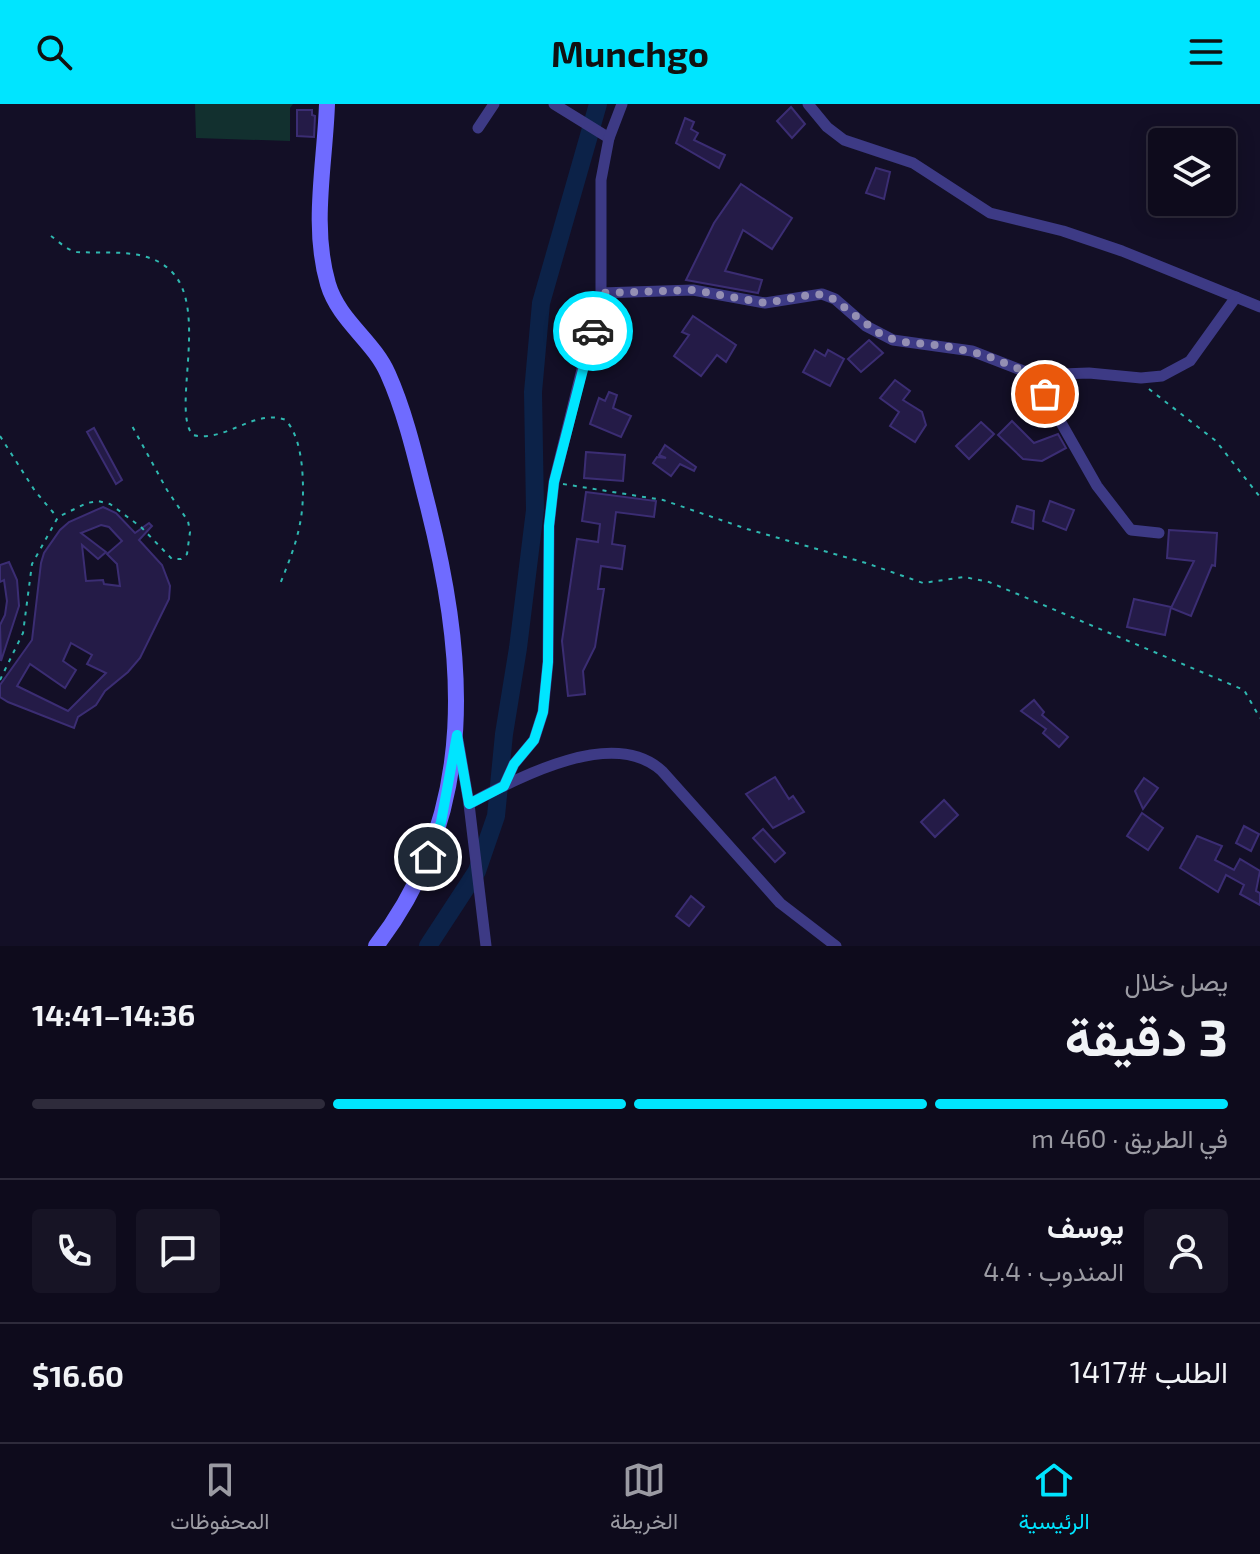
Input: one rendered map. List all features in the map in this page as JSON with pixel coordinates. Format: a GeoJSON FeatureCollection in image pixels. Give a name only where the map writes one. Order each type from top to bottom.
{"type":"FeatureCollection","features":[{"type":"Feature","properties":{"kind":"street"},"geometry":{"type":"LineString","coordinates":[[327,104],[319,235],[324,266],[333,299],[387,372],[413,447],[448,598],[456,672],[457,735],[469,804],[486,946]]}},
{"type":"Feature","properties":{"kind":"street"},"geometry":{"type":"LineString","coordinates":[[478,128],[494,104]]}},
{"type":"Feature","properties":{"kind":"street"},"geometry":{"type":"LineString","coordinates":[[554,104],[609,138]]}},
{"type":"Feature","properties":{"kind":"street"},"geometry":{"type":"LineString","coordinates":[[504,786],[514,764],[534,740],[543,712],[548,662],[549,526],[554,482],[601,293],[601,180],[609,138],[622,104]]}},
{"type":"Feature","properties":{"kind":"street"},"geometry":{"type":"LineString","coordinates":[[808,104],[827,127],[844,140],[913,163],[990,213],[1063,231],[1122,251],[1260,307]]}},
{"type":"Feature","properties":{"kind":"street"},"geometry":{"type":"LineString","coordinates":[[601,293],[693,290],[765,303],[822,294],[835,299],[866,326],[883,336],[903,342],[972,351],[1034,375],[1089,373],[1131,377],[1162,376],[1181,368],[1196,353],[1236,297]]}},
{"type":"Feature","properties":{"kind":"street"},"geometry":{"type":"LineString","coordinates":[[1034,375],[1097,486],[1131,530],[1159,533]]}},
{"type":"Feature","properties":{"kind":"street"},"geometry":{"type":"LineString","coordinates":[[376,946],[412,893],[441,822],[457,735]]}},
{"type":"Feature","properties":{"kind":"street"},"geometry":{"type":"LineString","coordinates":[[469,804],[547,767],[583,757],[622,754],[651,761],[780,903],[836,946]]}},
{"type":"Feature","properties":{"kind":"path"},"geometry":{"type":"LineString","coordinates":[[51,236],[75,252],[137,255],[162,265],[181,284],[190,343],[187,423],[193,435],[215,435],[268,416],[286,420],[292,428],[301,458],[305,498],[294,549],[280,584]]}},
{"type":"Feature","properties":{"kind":"path"},"geometry":{"type":"LineString","coordinates":[[1131,377],[1216,441],[1260,497]]}},
{"type":"Feature","properties":{"kind":"path"},"geometry":{"type":"LineString","coordinates":[[0,680],[23,633],[32,564],[58,517],[87,503],[98,501],[110,504],[141,527],[172,559],[181,559],[187,554],[188,521],[131,424]]}},
{"type":"Feature","properties":{"kind":"path"},"geometry":{"type":"LineString","coordinates":[[0,436],[35,491],[58,517]]}},
{"type":"Feature","properties":{"kind":"path"},"geometry":{"type":"LineString","coordinates":[[554,482],[663,500],[923,583],[964,577],[989,582],[1055,607],[1244,690],[1260,718]]}},
{"type":"Feature","properties":{"kind":"green space"},"geometry":{"type":"Polygon","coordinates":[[[195,104],[293,104],[290,108],[290,141],[196,138],[195,104]]]}},
{"type":"Feature","properties":{"kind":"building"},"geometry":{"type":"Polygon","coordinates":[[[791,107],[805,124],[792,138],[777,121],[791,107]]]}},
{"type":"Feature","properties":{"kind":"building"},"geometry":{"type":"Polygon","coordinates":[[[297,110],[312,110],[315,116],[314,137],[297,136],[297,110]]]}},
{"type":"Feature","properties":{"kind":"building"},"geometry":{"type":"Polygon","coordinates":[[[685,118],[694,122],[691,129],[698,133],[694,140],[725,155],[719,168],[676,143],[685,118]]]}},
{"type":"Feature","properties":{"kind":"building"},"geometry":{"type":"Polygon","coordinates":[[[876,168],[890,172],[884,199],[866,193],[876,168]]]}},
{"type":"Feature","properties":{"kind":"building"},"geometry":{"type":"Polygon","coordinates":[[[741,184],[792,218],[772,249],[743,230],[725,271],[762,280],[758,293],[686,280],[714,223],[741,184]]]}},
{"type":"Feature","properties":{"kind":"building"},"geometry":{"type":"Polygon","coordinates":[[[693,316],[736,345],[726,362],[717,355],[701,376],[674,356],[689,335],[682,332],[693,316]]]}},
{"type":"Feature","properties":{"kind":"building"},"geometry":{"type":"Polygon","coordinates":[[[869,340],[883,353],[861,372],[848,359],[869,340]]]}},
{"type":"Feature","properties":{"kind":"building"},"geometry":{"type":"Polygon","coordinates":[[[815,350],[825,356],[828,350],[844,359],[830,386],[803,372],[815,350]]]}},
{"type":"Feature","properties":{"kind":"building"},"geometry":{"type":"Polygon","coordinates":[[[895,380],[910,391],[903,400],[922,412],[926,425],[915,442],[890,426],[899,412],[880,398],[895,380]]]}},
{"type":"Feature","properties":{"kind":"building"},"geometry":{"type":"Polygon","coordinates":[[[609,392],[617,395],[613,408],[631,416],[621,437],[590,424],[599,398],[605,401],[609,392]]]}},
{"type":"Feature","properties":{"kind":"building"},"geometry":{"type":"Polygon","coordinates":[[[1012,421],[1034,443],[1058,434],[1066,448],[1042,461],[1023,459],[998,435],[1012,421]]]}},
{"type":"Feature","properties":{"kind":"building"},"geometry":{"type":"Polygon","coordinates":[[[981,422],[994,434],[969,459],[956,446],[981,422]]]}},
{"type":"Feature","properties":{"kind":"building"},"geometry":{"type":"Polygon","coordinates":[[[94,428],[122,480],[116,484],[87,432],[94,428]]]}},
{"type":"Feature","properties":{"kind":"building"},"geometry":{"type":"Polygon","coordinates":[[[665,445],[696,467],[694,471],[680,464],[671,476],[653,463],[657,457],[666,458],[659,455],[665,445]]]}},
{"type":"Feature","properties":{"kind":"building"},"geometry":{"type":"Polygon","coordinates":[[[586,452],[625,455],[623,481],[584,478],[586,452]]]}},
{"type":"Feature","properties":{"kind":"building"},"geometry":{"type":"Polygon","coordinates":[[[586,492],[656,501],[654,517],[616,512],[612,544],[625,546],[622,569],[601,566],[598,589],[604,589],[595,647],[583,671],[585,694],[568,696],[562,641],[577,539],[598,542],[600,524],[582,521],[586,492]]]}},
{"type":"Feature","properties":{"kind":"building"},"geometry":{"type":"Polygon","coordinates":[[[1050,501],[1074,510],[1066,530],[1043,521],[1050,501]]]}},
{"type":"Feature","properties":{"kind":"building"},"geometry":{"type":"Polygon","coordinates":[[[1017,506],[1034,511],[1033,529],[1012,522],[1017,506]]]}},
{"type":"Feature","properties":{"kind":"building"},"geometry":{"type":"Polygon","coordinates":[[[103,507],[116,513],[135,533],[149,523],[152,526],[139,540],[162,565],[170,586],[169,599],[140,658],[105,691],[96,705],[78,717],[74,728],[0,697],[0,685],[32,640],[44,553],[69,522],[103,507]],[[101,525],[81,533],[106,552],[98,559],[82,545],[86,581],[103,580],[104,584],[120,586],[117,564],[107,554],[122,541],[109,527],[101,525]],[[71,643],[63,661],[76,670],[65,688],[30,664],[17,686],[68,711],[106,673],[87,664],[92,655],[71,643]]]}},
{"type":"Feature","properties":{"kind":"building"},"geometry":{"type":"Polygon","coordinates":[[[1169,530],[1217,533],[1215,566],[1212,565],[1191,616],[1171,608],[1194,561],[1167,558],[1169,530]]]}},
{"type":"Feature","properties":{"kind":"building"},"geometry":{"type":"Polygon","coordinates":[[[9,562],[17,580],[19,606],[1,661],[0,625],[7,601],[4,580],[0,582],[0,565],[9,562]]]}},
{"type":"Feature","properties":{"kind":"building"},"geometry":{"type":"Polygon","coordinates":[[[1134,599],[1171,607],[1165,635],[1127,627],[1134,599]]]}},
{"type":"Feature","properties":{"kind":"building"},"geometry":{"type":"Polygon","coordinates":[[[1034,700],[1044,712],[1042,715],[1068,737],[1059,747],[1043,733],[1046,729],[1021,711],[1034,700]]]}},
{"type":"Feature","properties":{"kind":"building"},"geometry":{"type":"Polygon","coordinates":[[[775,777],[789,799],[793,796],[804,812],[773,828],[746,794],[775,777]]]}},
{"type":"Feature","properties":{"kind":"building"},"geometry":{"type":"Polygon","coordinates":[[[1144,778],[1158,788],[1143,809],[1135,791],[1144,778]]]}},
{"type":"Feature","properties":{"kind":"building"},"geometry":{"type":"Polygon","coordinates":[[[944,800],[958,815],[935,837],[921,822],[944,800]]]}},
{"type":"Feature","properties":{"kind":"building"},"geometry":{"type":"Polygon","coordinates":[[[1142,813],[1163,828],[1148,850],[1127,836],[1142,813]]]}},
{"type":"Feature","properties":{"kind":"building"},"geometry":{"type":"Polygon","coordinates":[[[1244,826],[1259,834],[1251,851],[1236,843],[1244,826]]]}},
{"type":"Feature","properties":{"kind":"building"},"geometry":{"type":"Polygon","coordinates":[[[763,829],[785,853],[775,862],[753,838],[763,829]]]}},
{"type":"Feature","properties":{"kind":"building"},"geometry":{"type":"Polygon","coordinates":[[[1197,836],[1222,846],[1215,860],[1234,870],[1240,859],[1260,871],[1256,891],[1260,893],[1260,905],[1240,894],[1244,885],[1226,875],[1218,892],[1180,868],[1197,836]]]}},
{"type":"Feature","properties":{"kind":"building"},"geometry":{"type":"Polygon","coordinates":[[[691,896],[704,907],[689,926],[676,916],[691,896]]]}},
{"type":"Feature","properties":{"kind":"waterway"},"geometry":{"type":"LineString","coordinates":[[428,946],[477,871],[496,816],[504,734],[535,510],[533,392],[541,303],[598,104]]}},
{"type":"Feature","properties":{"kind":"way so far"},"geometry":{"type":"LineString","coordinates":[[593,331],[601,293],[682,289],[765,303],[822,294],[841,303],[866,326],[883,336],[903,342],[972,351],[997,359],[1034,375],[1045,394]]}},
{"type":"Feature","properties":{"kind":"route"},"geometry":{"type":"LineString","coordinates":[[428,857],[441,822],[457,735],[469,804],[504,786],[514,764],[534,740],[539,727],[546,696],[549,526],[554,482],[593,331]]}}]}
